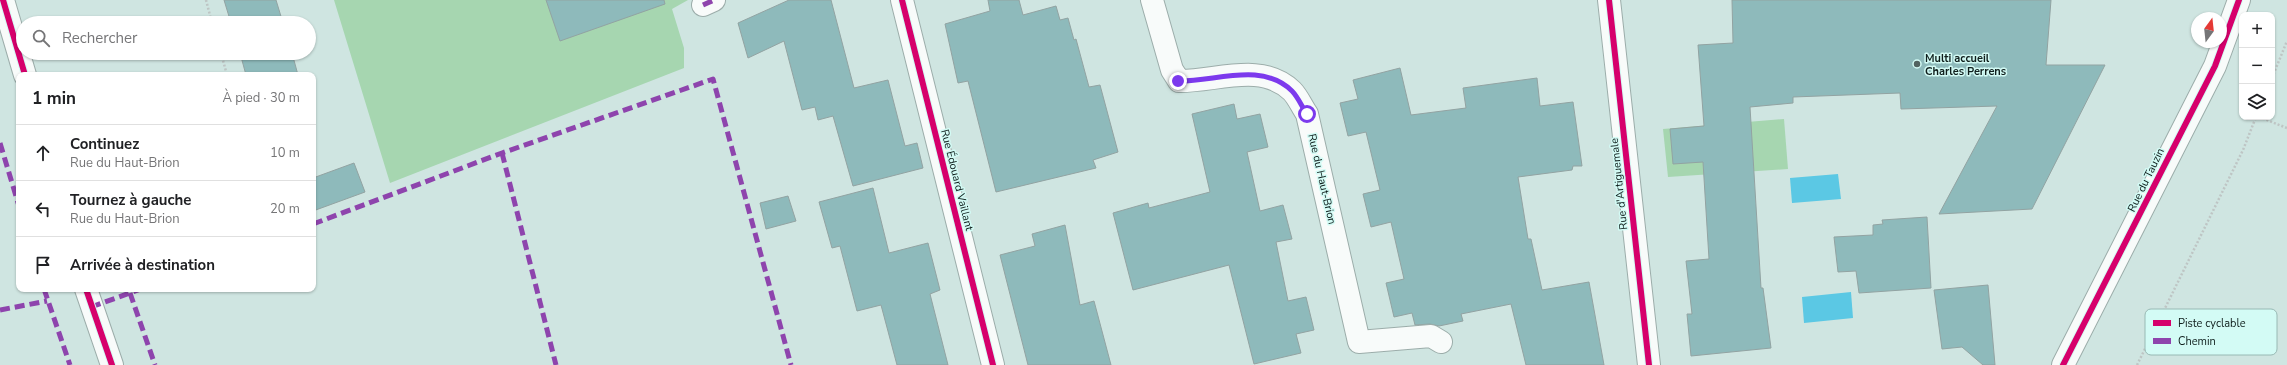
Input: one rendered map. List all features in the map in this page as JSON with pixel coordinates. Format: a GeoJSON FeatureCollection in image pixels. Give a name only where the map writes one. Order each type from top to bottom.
{"type":"FeatureCollection","features":[{"type":"Feature","properties":{"kind":"street"},"geometry":{"type":"LineString","coordinates":[[3,0],[16,46]]}},
{"type":"Feature","properties":{"kind":"street","name":"Rue Édouard Vaillant"},"geometry":{"type":"LineString","coordinates":[[902,0],[993,365]]}},
{"type":"Feature","properties":{"kind":"street","name":"Rue du Haut-Brion"},"geometry":{"type":"LineString","coordinates":[[1152,0],[1172,70],[1178,81],[1192,81],[1235,74],[1268,76],[1292,91],[1307,114],[1359,342],[1431,336],[1441,342]]}},
{"type":"Feature","properties":{"kind":"street","name":"Rue d'Artiguemale"},"geometry":{"type":"LineString","coordinates":[[1609,0],[1649,365]]}},
{"type":"Feature","properties":{"kind":"street","name":"Rue du Tauzin"},"geometry":{"type":"LineString","coordinates":[[2063,365],[2215,66],[2239,0]]}},
{"type":"Feature","properties":{"kind":"street"},"geometry":{"type":"LineString","coordinates":[[20,60],[23,72]]}},
{"type":"Feature","properties":{"kind":"street"},"geometry":{"type":"LineString","coordinates":[[87,292],[112,365]]}},
{"type":"Feature","properties":{"kind":"path"},"geometry":{"type":"LineString","coordinates":[[206,0],[210,16]]}},
{"type":"Feature","properties":{"kind":"path"},"geometry":{"type":"LineString","coordinates":[[2275,71],[2287,41]]}},
{"type":"Feature","properties":{"kind":"path"},"geometry":{"type":"LineString","coordinates":[[223,60],[226,72]]}},
{"type":"Feature","properties":{"kind":"path"},"geometry":{"type":"LineString","coordinates":[[2165,309],[2257,120]]}},
{"type":"Feature","properties":{"kind":"path"},"geometry":{"type":"LineString","coordinates":[[2266,120],[2287,128]]}},
{"type":"Feature","properties":{"kind":"path"},"geometry":{"type":"LineString","coordinates":[[2137,365],[2145,349]]}},
{"type":"Feature","properties":{"kind":"green space"},"geometry":{"type":"Polygon","coordinates":[[[334,0],[688,0],[672,9],[684,48],[684,68],[390,183],[334,0]]]}},
{"type":"Feature","properties":{"kind":"green space"},"geometry":{"type":"Polygon","coordinates":[[[1784,119],[1788,169],[1668,177],[1663,129],[1784,119]]]}},
{"type":"Feature","properties":{"kind":"water"},"geometry":{"type":"Polygon","coordinates":[[[1838,174],[1841,199],[1792,203],[1790,178],[1838,174]]]}},
{"type":"Feature","properties":{"kind":"water"},"geometry":{"type":"Polygon","coordinates":[[[1851,292],[1853,318],[1804,323],[1802,297],[1851,292]]]}},
{"type":"Feature","properties":{"kind":"building"},"geometry":{"type":"Polygon","coordinates":[[[224,0],[276,0],[281,16],[229,16],[224,0]]]}},
{"type":"Feature","properties":{"kind":"building"},"geometry":{"type":"Polygon","coordinates":[[[546,0],[664,0],[665,4],[560,41],[546,0]]]}},
{"type":"Feature","properties":{"kind":"building"},"geometry":{"type":"Polygon","coordinates":[[[789,0],[831,0],[854,88],[888,80],[905,146],[917,143],[923,168],[853,186],[833,116],[818,120],[815,107],[802,110],[784,41],[748,58],[738,23],[789,0]]]}},
{"type":"Feature","properties":{"kind":"building"},"geometry":{"type":"Polygon","coordinates":[[[988,0],[1019,0],[1023,15],[1056,6],[1060,20],[1068,18],[1074,40],[1076,39],[1089,87],[1100,85],[1118,152],[1093,160],[1096,168],[996,192],[968,81],[958,83],[945,24],[990,11],[988,0]]]}},
{"type":"Feature","properties":{"kind":"building"},"geometry":{"type":"Polygon","coordinates":[[[1732,0],[2051,0],[2046,65],[2105,65],[2032,209],[1939,214],[1997,106],[1901,109],[1900,93],[1793,97],[1793,103],[1750,107],[1761,288],[1763,288],[1771,348],[1691,356],[1687,314],[1692,314],[1686,261],[1709,259],[1703,162],[1673,164],[1670,129],[1704,126],[1698,45],[1733,43],[1732,0]]]}},
{"type":"Feature","properties":{"kind":"building"},"geometry":{"type":"Polygon","coordinates":[[[242,60],[294,60],[297,72],[245,72],[242,60]]]}},
{"type":"Feature","properties":{"kind":"building"},"geometry":{"type":"Polygon","coordinates":[[[1400,68],[1411,115],[1466,108],[1463,88],[1537,78],[1540,106],[1573,102],[1582,166],[1573,166],[1572,170],[1518,177],[1528,239],[1531,239],[1542,290],[1589,282],[1604,365],[1526,365],[1511,304],[1461,314],[1463,321],[1439,326],[1430,324],[1415,325],[1412,313],[1394,317],[1386,283],[1404,279],[1391,222],[1371,227],[1363,194],[1380,190],[1366,132],[1348,136],[1340,103],[1358,99],[1353,80],[1400,68]]]}},
{"type":"Feature","properties":{"kind":"building"},"geometry":{"type":"Polygon","coordinates":[[[1234,104],[1237,119],[1260,114],[1268,147],[1247,152],[1260,211],[1283,205],[1292,239],[1276,242],[1288,301],[1306,297],[1314,330],[1296,334],[1301,353],[1254,364],[1229,265],[1133,290],[1113,213],[1148,203],[1149,208],[1210,192],[1192,114],[1234,104]]]}},
{"type":"Feature","properties":{"kind":"building"},"geometry":{"type":"Polygon","coordinates":[[[354,163],[365,192],[316,210],[316,177],[354,163]]]}},
{"type":"Feature","properties":{"kind":"building"},"geometry":{"type":"Polygon","coordinates":[[[873,188],[889,253],[928,243],[940,290],[930,294],[948,365],[897,365],[881,305],[857,311],[840,246],[832,248],[819,202],[873,188]]]}},
{"type":"Feature","properties":{"kind":"building"},"geometry":{"type":"Polygon","coordinates":[[[788,196],[796,221],[766,229],[760,203],[788,196]]]}},
{"type":"Feature","properties":{"kind":"building"},"geometry":{"type":"Polygon","coordinates":[[[1927,217],[1931,288],[1859,293],[1856,271],[1838,272],[1834,237],[1873,235],[1873,225],[1883,224],[1882,220],[1927,217]]]}},
{"type":"Feature","properties":{"kind":"building"},"geometry":{"type":"Polygon","coordinates":[[[1065,225],[1080,305],[1094,301],[1111,365],[1028,365],[1000,255],[1035,246],[1032,234],[1065,225]]]}},
{"type":"Feature","properties":{"kind":"building"},"geometry":{"type":"Polygon","coordinates":[[[1988,285],[1995,365],[1983,365],[1962,347],[1942,349],[1934,290],[1988,285]]]}},
{"type":"Feature","properties":{"kind":"marked path"},"geometry":{"type":"LineString","coordinates":[[703,5],[714,0]]}},
{"type":"Feature","properties":{"kind":"marked path"},"geometry":{"type":"LineString","coordinates":[[316,223],[502,153],[713,79],[791,365]]}},
{"type":"Feature","properties":{"kind":"marked path"},"geometry":{"type":"LineString","coordinates":[[0,143],[16,196]]}},
{"type":"Feature","properties":{"kind":"marked path"},"geometry":{"type":"LineString","coordinates":[[502,153],[556,365]]}},
{"type":"Feature","properties":{"kind":"marked path"},"geometry":{"type":"LineString","coordinates":[[45,292],[70,365]]}},
{"type":"Feature","properties":{"kind":"marked path"},"geometry":{"type":"LineString","coordinates":[[91,307],[133,292]]}},
{"type":"Feature","properties":{"kind":"marked path"},"geometry":{"type":"LineString","coordinates":[[130,293],[155,365]]}},
{"type":"Feature","properties":{"kind":"marked path"},"geometry":{"type":"LineString","coordinates":[[0,310],[47,301]]}},
{"type":"Feature","properties":{"kind":"cycle path"},"geometry":{"type":"LineString","coordinates":[[3,0],[16,44]]}},
{"type":"Feature","properties":{"kind":"cycle path"},"geometry":{"type":"LineString","coordinates":[[902,0],[993,365]]}},
{"type":"Feature","properties":{"kind":"cycle path"},"geometry":{"type":"LineString","coordinates":[[1609,0],[1649,365]]}},
{"type":"Feature","properties":{"kind":"cycle path"},"geometry":{"type":"LineString","coordinates":[[2063,365],[2215,66],[2239,0]]}},
{"type":"Feature","properties":{"kind":"cycle path"},"geometry":{"type":"LineString","coordinates":[[21,60],[24,72]]}},
{"type":"Feature","properties":{"kind":"cycle path"},"geometry":{"type":"LineString","coordinates":[[87,292],[112,365]]}},
{"type":"Feature","properties":{"kind":"place","name":"Multi accueil Charles Perrens"},"geometry":{"type":"Point","coordinates":[1917,64]}},
{"type":"Feature","properties":{"kind":"route"},"geometry":{"type":"LineString","coordinates":[[1178,81],[1192,81],[1235,74],[1268,76],[1292,91],[1307,114]]}}]}
